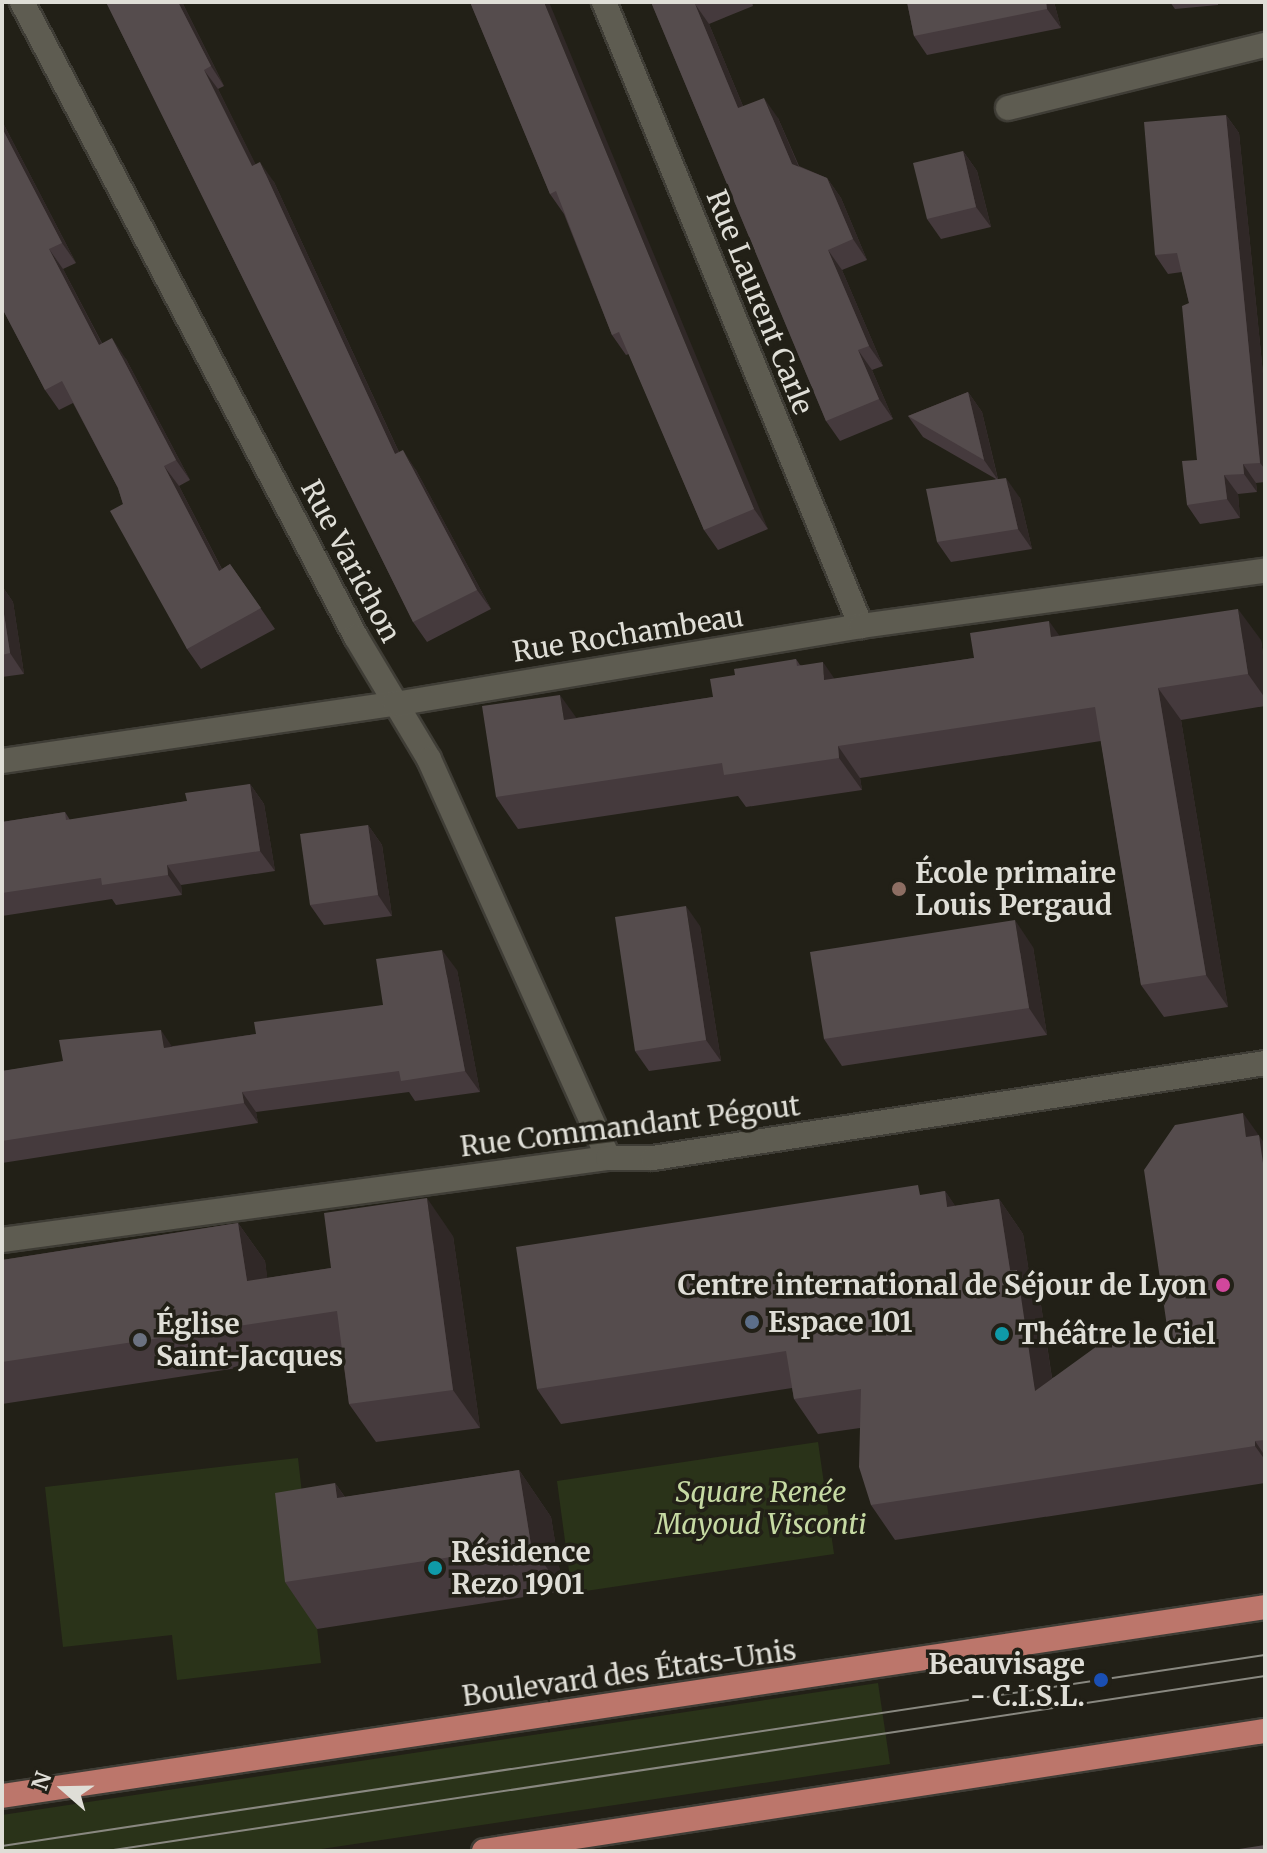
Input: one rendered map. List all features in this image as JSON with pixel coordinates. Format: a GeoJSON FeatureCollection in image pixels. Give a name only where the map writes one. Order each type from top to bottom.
{"type":"FeatureCollection","features":[{"type":"Feature","properties":{"kind":"main road","name":"Boulevard des États-Unis"},"geometry":{"type":"LineString","coordinates":[[2,1796],[1265,1607]]}},
{"type":"Feature","properties":{"kind":"main road"},"geometry":{"type":"LineString","coordinates":[[484,1851],[1265,1731]]}},
{"type":"Feature","properties":{"kind":"street","name":"Rue Varichon"},"geometry":{"type":"LineString","coordinates":[[22,2],[395,704],[429,759],[608,1158]]}},
{"type":"Feature","properties":{"kind":"street","name":"Rue Laurent Carle"},"geometry":{"type":"LineString","coordinates":[[604,2],[861,626]]}},
{"type":"Feature","properties":{"kind":"street"},"geometry":{"type":"LineString","coordinates":[[1008,108],[1265,45]]}},
{"type":"Feature","properties":{"kind":"street","name":"Rue Rochambeau"},"geometry":{"type":"LineString","coordinates":[[2,761],[395,704],[861,626],[1265,571]]}},
{"type":"Feature","properties":{"kind":"street","name":"Rue Commandant Pégout"},"geometry":{"type":"LineString","coordinates":[[2,1240],[608,1158],[653,1158],[1265,1063]]}},
{"type":"Feature","properties":{"kind":"green space","name":"Square Renée Mayoud Visconti"},"geometry":{"type":"Polygon","coordinates":[[[818,1442],[834,1554],[572,1593],[557,1481],[818,1442]]]}},
{"type":"Feature","properties":{"kind":"green space"},"geometry":{"type":"Polygon","coordinates":[[[298,1458],[321,1663],[177,1680],[172,1635],[63,1647],[45,1487],[298,1458]]]}},
{"type":"Feature","properties":{"kind":"green space"},"geometry":{"type":"Polygon","coordinates":[[[878,1683],[890,1764],[308,1851],[2,1851],[2,1815],[878,1683]]]}},
{"type":"Feature","properties":{"kind":"building"},"geometry":{"type":"Polygon","coordinates":[[[106,2],[178,2],[211,66],[204,70],[252,166],[260,162],[395,454],[403,450],[477,590],[413,622],[106,2]]]}},
{"type":"Feature","properties":{"kind":"building"},"geometry":{"type":"Polygon","coordinates":[[[470,2],[544,2],[754,509],[704,530],[619,332],[612,335],[556,191],[550,194],[470,2]]]}},
{"type":"Feature","properties":{"kind":"building"},"geometry":{"type":"Polygon","coordinates":[[[651,2],[701,2],[695,4],[738,108],[764,98],[792,164],[827,178],[853,239],[828,250],[869,346],[858,350],[879,399],[826,421],[651,2]]]}},
{"type":"Feature","properties":{"kind":"building"},"geometry":{"type":"Polygon","coordinates":[[[907,2],[1046,2],[1047,9],[914,36],[907,2]]]}},
{"type":"Feature","properties":{"kind":"building"},"geometry":{"type":"Polygon","coordinates":[[[1226,115],[1260,463],[1243,464],[1244,474],[1224,475],[1227,499],[1187,505],[1182,461],[1197,460],[1182,306],[1189,303],[1177,253],[1155,255],[1144,122],[1226,115]]]}},
{"type":"Feature","properties":{"kind":"building"},"geometry":{"type":"Polygon","coordinates":[[[2,128],[62,243],[49,249],[99,345],[112,338],[176,460],[164,466],[219,571],[230,564],[261,608],[187,649],[110,511],[123,504],[118,488],[62,381],[45,390],[2,308],[2,128]]]}},
{"type":"Feature","properties":{"kind":"building"},"geometry":{"type":"Polygon","coordinates":[[[963,151],[976,207],[927,219],[913,163],[963,151]]]}},
{"type":"Feature","properties":{"kind":"building"},"geometry":{"type":"Polygon","coordinates":[[[968,392],[984,460],[908,416],[968,392]]]}},
{"type":"Feature","properties":{"kind":"building"},"geometry":{"type":"Polygon","coordinates":[[[1006,478],[1018,529],[937,542],[926,489],[1006,478]]]}},
{"type":"Feature","properties":{"kind":"building"},"geometry":{"type":"Polygon","coordinates":[[[2,601],[10,653],[2,655],[2,601]]]}},
{"type":"Feature","properties":{"kind":"building"},"geometry":{"type":"Polygon","coordinates":[[[1238,609],[1248,674],[1158,688],[1206,975],[1141,985],[1095,707],[838,746],[839,758],[724,775],[722,763],[496,797],[482,706],[560,695],[564,720],[713,697],[710,679],[735,675],[734,669],[796,659],[797,666],[823,662],[824,680],[974,658],[970,633],[1049,621],[1051,637],[1238,609]]]}},
{"type":"Feature","properties":{"kind":"building"},"geometry":{"type":"Polygon","coordinates":[[[250,784],[260,851],[167,865],[168,875],[102,885],[101,878],[2,893],[2,822],[65,812],[66,820],[187,801],[185,793],[250,784]]]}},
{"type":"Feature","properties":{"kind":"building"},"geometry":{"type":"Polygon","coordinates":[[[368,825],[378,895],[310,905],[300,834],[368,825]]]}},
{"type":"Feature","properties":{"kind":"building"},"geometry":{"type":"Polygon","coordinates":[[[686,906],[706,1040],[635,1051],[615,917],[686,906]]]}},
{"type":"Feature","properties":{"kind":"building"},"geometry":{"type":"Polygon","coordinates":[[[1015,920],[1029,1008],[824,1039],[810,952],[1015,920]]]}},
{"type":"Feature","properties":{"kind":"building"},"geometry":{"type":"Polygon","coordinates":[[[442,950],[465,1071],[401,1081],[399,1071],[242,1092],[244,1103],[2,1141],[2,1071],[63,1061],[59,1040],[161,1030],[164,1048],[256,1034],[254,1022],[383,1005],[376,959],[442,950]]]}},
{"type":"Feature","properties":{"kind":"building"},"geometry":{"type":"Polygon","coordinates":[[[1243,1113],[1246,1137],[1259,1135],[1265,1177],[1265,1440],[1255,1441],[1255,1446],[871,1505],[859,1467],[861,1389],[794,1399],[786,1351],[537,1389],[516,1247],[918,1185],[920,1195],[945,1191],[947,1207],[999,1199],[1010,1270],[1017,1270],[1035,1391],[1104,1341],[1169,1340],[1144,1170],[1175,1125],[1243,1113]]]}},
{"type":"Feature","properties":{"kind":"building"},"geometry":{"type":"Polygon","coordinates":[[[427,1198],[453,1390],[349,1404],[337,1311],[2,1362],[2,1260],[238,1223],[247,1281],[331,1268],[324,1213],[427,1198]]]}},
{"type":"Feature","properties":{"kind":"building"},"geometry":{"type":"Polygon","coordinates":[[[519,1470],[531,1545],[285,1582],[275,1493],[335,1483],[337,1498],[519,1470]]]}},
{"type":"Feature","properties":{"kind":"building"},"geometry":{"type":"Polygon","coordinates":[[[1265,1845],[1265,1851],[1226,1851],[1265,1845]]]}},
{"type":"Feature","properties":{"kind":"tram line"},"geometry":{"type":"LineString","coordinates":[[2,1846],[1265,1655]]}},
{"type":"Feature","properties":{"kind":"tram line"},"geometry":{"type":"LineString","coordinates":[[107,1851],[1265,1676]]}},
{"type":"Feature","properties":{"kind":"place","name":"École primaire Louis Pergaud"},"geometry":{"type":"Point","coordinates":[899,889]}},
{"type":"Feature","properties":{"kind":"place","name":"Centre international de Séjour de Lyon"},"geometry":{"type":"Point","coordinates":[1223,1285]}},
{"type":"Feature","properties":{"kind":"place","name":"Espace 101"},"geometry":{"type":"Point","coordinates":[752,1322]}},
{"type":"Feature","properties":{"kind":"place","name":"Théâtre le Ciel"},"geometry":{"type":"Point","coordinates":[1002,1334]}},
{"type":"Feature","properties":{"kind":"place","name":"Église Saint-Jacques"},"geometry":{"type":"Point","coordinates":[140,1340]}},
{"type":"Feature","properties":{"kind":"place","name":"Résidence Rezo 1901"},"geometry":{"type":"Point","coordinates":[435,1568]}},
{"type":"Feature","properties":{"kind":"place","name":"Beauvisage - C.I.S.L."},"geometry":{"type":"Point","coordinates":[1101,1680]}}]}
